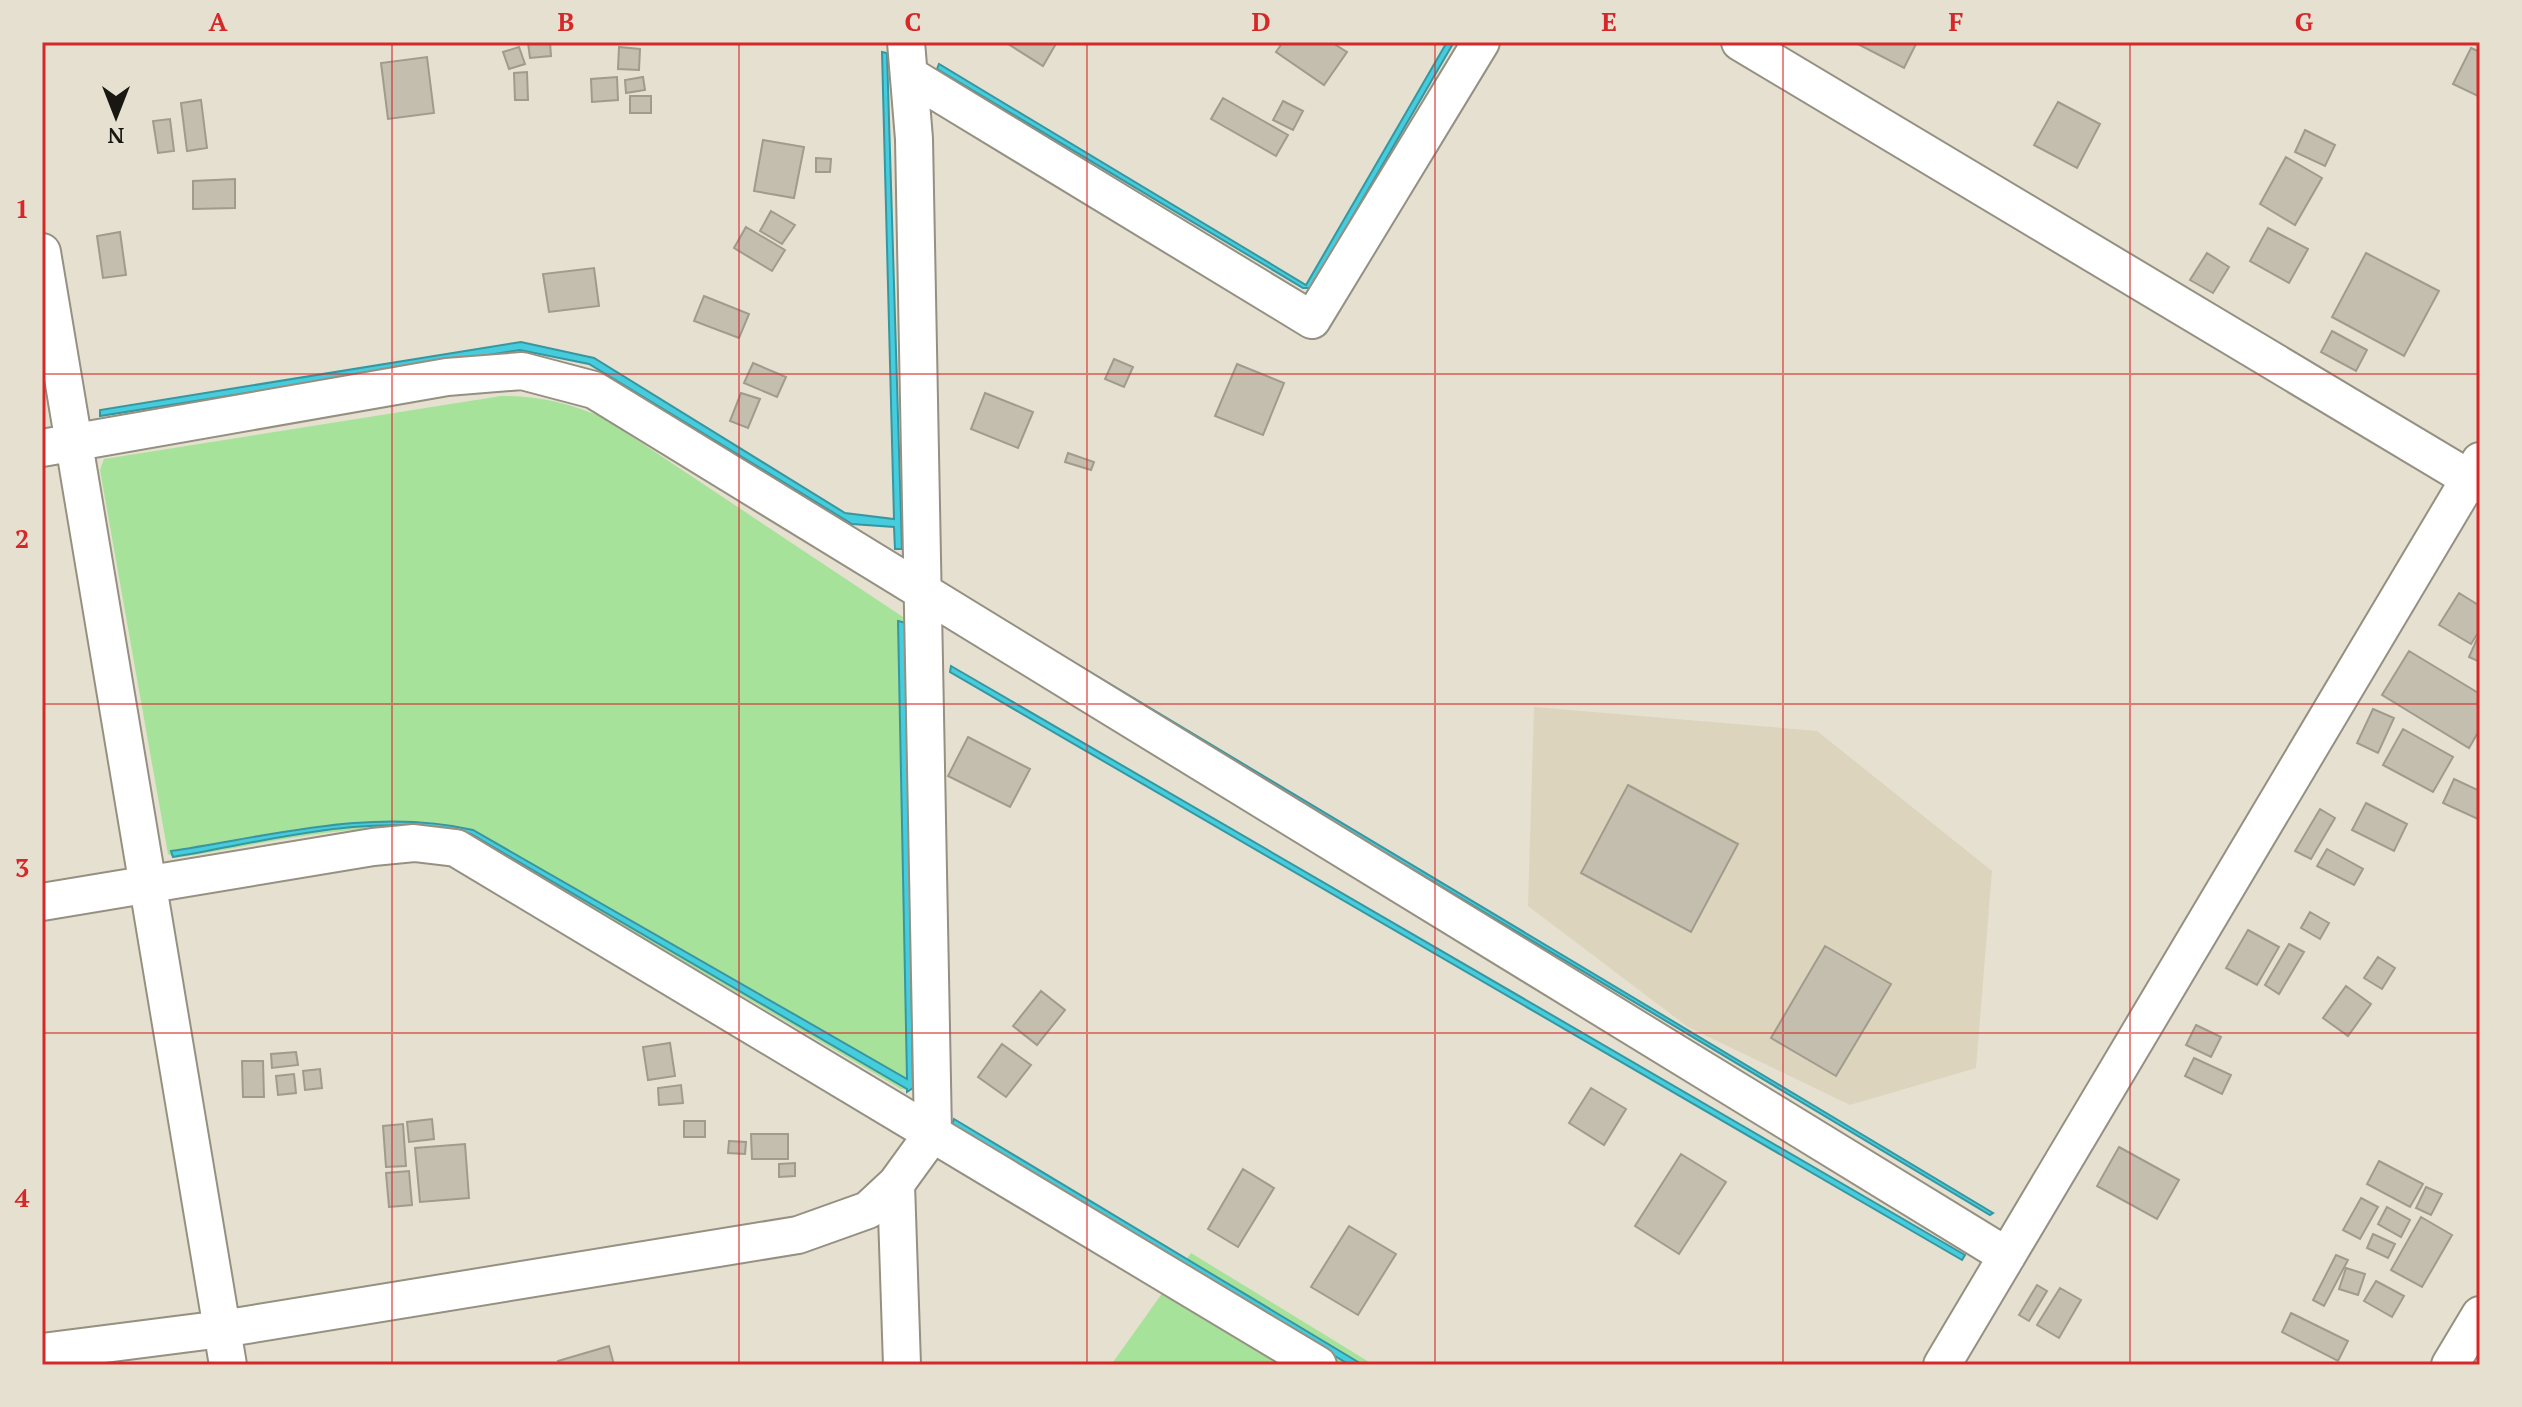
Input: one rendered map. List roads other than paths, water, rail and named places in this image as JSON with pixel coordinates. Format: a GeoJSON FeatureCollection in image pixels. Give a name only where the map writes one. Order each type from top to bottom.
{"type":"FeatureCollection","features":[{"type":"Feature","properties":{"kind":"street"},"geometry":{"type":"LineString","coordinates":[[906,51],[1312,320],[1481,42]]}},
{"type":"Feature","properties":{"kind":"street"},"geometry":{"type":"LineString","coordinates":[[1740,42],[2476,475],[1942,1365]]}},
{"type":"Feature","properties":{"kind":"street"},"geometry":{"type":"LineString","coordinates":[[42,1352],[222,1329],[798,1235],[868,1210],[896,1184],[933,1133],[915,154],[906,51]]}},
{"type":"Feature","properties":{"kind":"street"},"geometry":{"type":"LineString","coordinates":[[42,252],[58,445],[148,883],[228,1365]]}},
{"type":"Feature","properties":{"kind":"street"},"geometry":{"type":"LineString","coordinates":[[58,445],[447,377],[522,371],[594,390],[2007,1256]]}},
{"type":"Feature","properties":{"kind":"street"},"geometry":{"type":"LineString","coordinates":[[42,902],[373,847],[414,843],[456,848],[1318,1365]]}},
{"type":"Feature","properties":{"kind":"street"},"geometry":{"type":"LineString","coordinates":[[896,1184],[902,1365]]}},
{"type":"Feature","properties":{"kind":"street"},"geometry":{"type":"LineString","coordinates":[[2450,1365],[2480,1315]]}},
{"type":"Feature","properties":{"kind":"water"},"geometry":{"type":"Polygon","coordinates":[[[1447,42],[1454,42],[1311,288],[1303,288],[937,69],[939,64],[1306,285],[1447,42]]]}},
{"type":"Feature","properties":{"kind":"water"},"geometry":{"type":"Polygon","coordinates":[[[882,52],[887,53],[902,549],[895,549],[894,527],[852,524],[589,364],[520,350],[100,416],[100,410],[521,342],[594,358],[845,513],[894,519],[882,52]]]}},
{"type":"Feature","properties":{"kind":"water"},"geometry":{"type":"Polygon","coordinates":[[[953,590],[1993,1213],[1990,1215],[951,593],[953,590]]]}},
{"type":"Feature","properties":{"kind":"water"},"geometry":{"type":"Polygon","coordinates":[[[898,621],[906,623],[913,1088],[907,1092],[907,1089],[471,834],[434,827],[360,827],[284,836],[173,857],[171,851],[322,826],[360,823],[398,821],[473,830],[907,1079],[898,621]]]}},
{"type":"Feature","properties":{"kind":"water"},"geometry":{"type":"Polygon","coordinates":[[[951,666],[1965,1255],[1962,1260],[950,672],[951,666]]]}},
{"type":"Feature","properties":{"kind":"water"},"geometry":{"type":"Polygon","coordinates":[[[954,1119],[1363,1365],[1350,1365],[951,1126],[954,1119]]]}}]}
